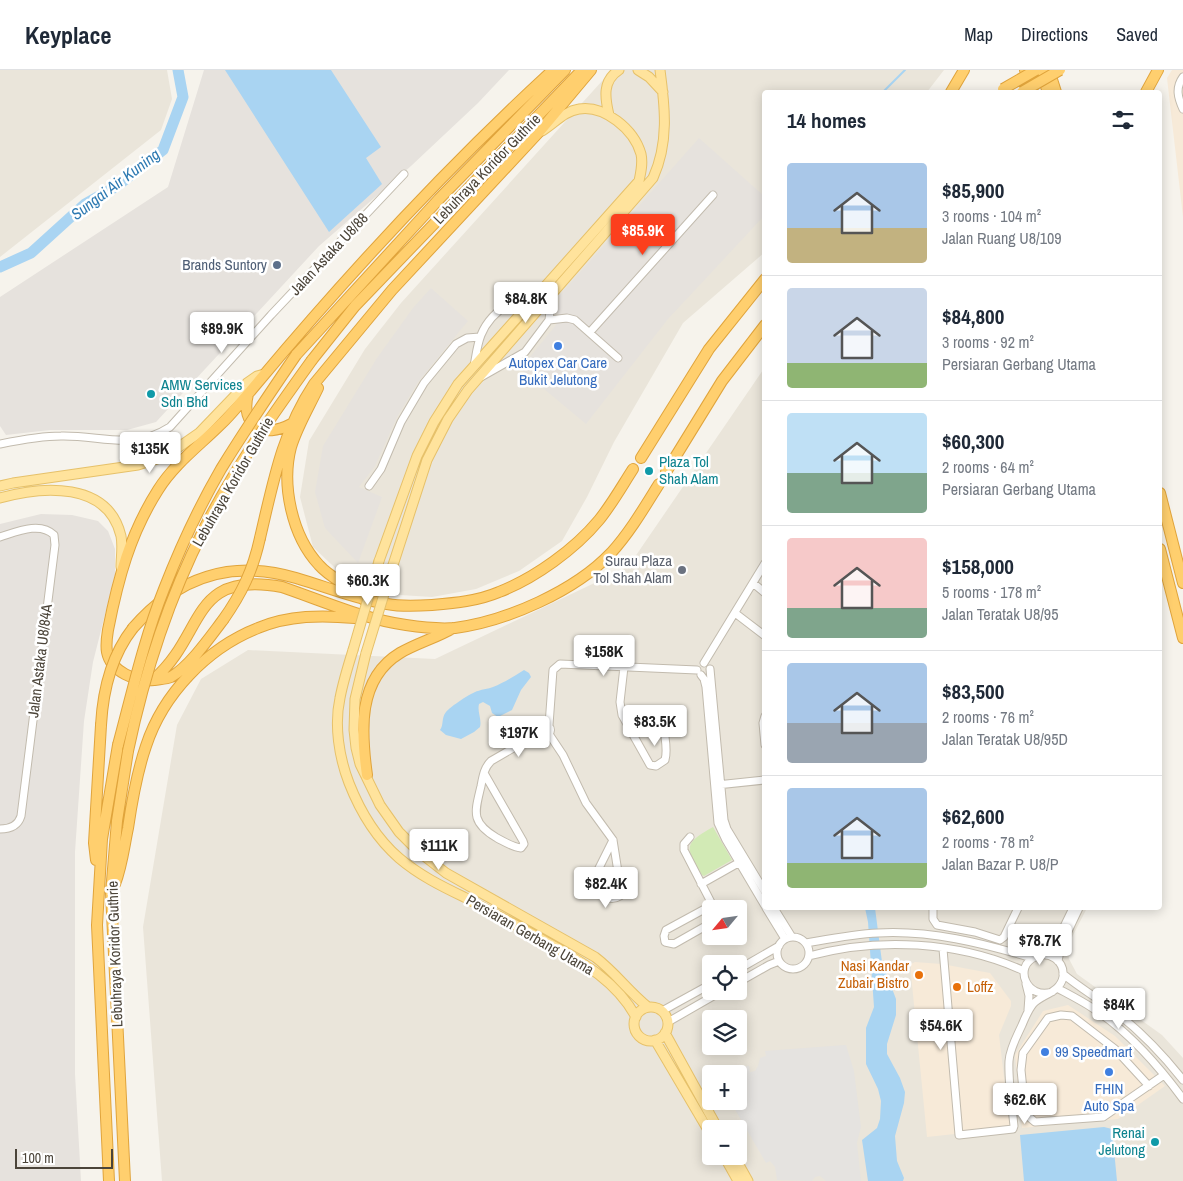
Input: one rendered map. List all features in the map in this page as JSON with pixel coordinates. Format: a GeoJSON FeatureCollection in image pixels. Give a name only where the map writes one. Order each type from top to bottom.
{"type":"FeatureCollection","features":[{"type":"Feature","properties":{"kind":"highway"},"geometry":{"type":"LineString","coordinates":[[553,70],[476,144],[366,257],[223,422],[186,457],[159,488],[135,532],[121,572],[107,633],[107,652],[114,666],[127,676],[138,680],[170,678],[208,640],[241,593],[255,560],[277,465],[291,424],[309,392],[392,290],[539,132],[591,70]]}},
{"type":"Feature","properties":{"kind":"highway","name":"Lebuhraya Koridor Guthrie"},"geometry":{"type":"LineString","coordinates":[[109,1181],[98,952],[99,878],[108,799],[118,745],[150,628],[163,590],[178,554],[220,470],[296,355],[439,199],[565,70]]}},
{"type":"Feature","properties":{"kind":"highway","name":"Lebuhraya Koridor Guthrie"},"geometry":{"type":"LineString","coordinates":[[127,1181],[124,1160],[111,893],[117,822],[128,751],[144,688],[165,619],[203,530],[239,466],[312,360],[355,306],[582,70]]}},
{"type":"Feature","properties":{"kind":"highway"},"geometry":{"type":"LineString","coordinates":[[952,90],[964,70]]}},
{"type":"Feature","properties":{"kind":"highway"},"geometry":{"type":"LineString","coordinates":[[1025,70],[1032,90]]}},
{"type":"Feature","properties":{"kind":"highway"},"geometry":{"type":"LineString","coordinates":[[1002,90],[1038,70],[1047,90]]}},
{"type":"Feature","properties":{"kind":"highway"},"geometry":{"type":"LineString","coordinates":[[1048,70],[1055,90]]}},
{"type":"Feature","properties":{"kind":"highway"},"geometry":{"type":"LineString","coordinates":[[1025,90],[1060,70]]}},
{"type":"Feature","properties":{"kind":"highway"},"geometry":{"type":"LineString","coordinates":[[1147,90],[1158,70]]}},
{"type":"Feature","properties":{"kind":"highway"},"geometry":{"type":"LineString","coordinates":[[641,458],[709,349],[762,282]]}},
{"type":"Feature","properties":{"kind":"highway"},"geometry":{"type":"LineString","coordinates":[[666,472],[722,381],[762,328]]}},
{"type":"Feature","properties":{"kind":"highway"},"geometry":{"type":"LineString","coordinates":[[329,367],[296,433],[292,446],[289,466],[290,504],[296,528],[312,558],[328,574],[351,587],[365,600]]}},
{"type":"Feature","properties":{"kind":"highway"},"geometry":{"type":"LineString","coordinates":[[248,394],[246,400],[247,414],[254,425],[271,432],[291,424]]}},
{"type":"Feature","properties":{"kind":"highway"},"geometry":{"type":"LineString","coordinates":[[99,878],[94,843],[102,708],[110,672],[121,646],[133,628],[154,606],[180,588],[202,578],[236,570],[259,570],[295,578],[365,600],[407,606],[455,603],[484,597],[510,587],[560,557],[585,535],[606,511],[633,469]]}},
{"type":"Feature","properties":{"kind":"highway"},"geometry":{"type":"LineString","coordinates":[[367,776],[363,746],[363,722],[366,701],[379,672],[395,656],[454,628],[492,620],[544,600],[587,574],[620,542],[658,484]]}},
{"type":"Feature","properties":{"kind":"highway"},"geometry":{"type":"LineString","coordinates":[[1162,501],[1183,583]]}},
{"type":"Feature","properties":{"kind":"highway"},"geometry":{"type":"LineString","coordinates":[[1162,557],[1183,638]]}},
{"type":"Feature","properties":{"kind":"highway"},"geometry":{"type":"LineString","coordinates":[[154,680],[167,668],[208,602],[229,588],[249,583],[282,588],[366,616],[406,625],[454,628]]}},
{"type":"Feature","properties":{"kind":"highway"},"geometry":{"type":"LineString","coordinates":[[111,893],[122,859],[132,802],[145,747],[162,712],[191,673],[221,648],[259,627],[304,617],[328,615],[358,618],[366,616]]}},
{"type":"Feature","properties":{"kind":"main road"},"geometry":{"type":"LineString","coordinates":[[609,115],[606,88],[611,76],[620,70]]}},
{"type":"Feature","properties":{"kind":"main road"},"geometry":{"type":"LineString","coordinates":[[638,70],[649,77],[663,92]]}},
{"type":"Feature","properties":{"kind":"main road","name":"Persiaran Gerbang Utama"},"geometry":{"type":"LineString","coordinates":[[660,70],[666,122],[661,159],[654,178],[478,379],[448,419],[427,460],[366,653],[355,699],[354,730],[360,764],[387,817],[398,832],[419,852],[446,873],[595,957],[648,1007],[658,1008],[662,1011]]}},
{"type":"Feature","properties":{"kind":"main road","name":"Persiaran Gerbang Utama"},"geometry":{"type":"LineString","coordinates":[[539,132],[565,114],[577,109],[598,110],[609,115],[631,135],[639,150],[642,168],[639,181],[458,384],[434,422],[417,456],[379,561],[352,650],[339,702],[338,728],[340,751],[351,788],[365,816],[377,834],[398,857],[419,873],[526,930],[594,970],[626,1001],[636,1017],[635,1027],[640,1036],[655,1040],[702,1120]]}},
{"type":"Feature","properties":{"kind":"main road"},"geometry":{"type":"LineString","coordinates":[[0,486],[138,465],[160,458],[199,433],[247,384],[257,376],[264,374]]}},
{"type":"Feature","properties":{"kind":"main road"},"geometry":{"type":"LineString","coordinates":[[0,498],[16,494],[53,490],[74,492],[93,498],[111,513],[119,531],[122,541],[121,572]]}},
{"type":"Feature","properties":{"kind":"main road"},"geometry":{"type":"LineString","coordinates":[[636,1017],[643,1009],[648,1007]]}},
{"type":"Feature","properties":{"kind":"main road"},"geometry":{"type":"LineString","coordinates":[[655,1040],[665,1033],[668,1022],[662,1011]]}},
{"type":"Feature","properties":{"kind":"main road"},"geometry":{"type":"LineString","coordinates":[[665,1033],[713,1120]]}},
{"type":"Feature","properties":{"kind":"main road"},"geometry":{"type":"LineString","coordinates":[[729,1165],[738,1181]]}},
{"type":"Feature","properties":{"kind":"main road"},"geometry":{"type":"LineString","coordinates":[[739,1165],[748,1181]]}},
{"type":"Feature","properties":{"kind":"street"},"geometry":{"type":"LineString","coordinates":[[1183,77],[1178,87],[1177,96],[1183,109]]}},
{"type":"Feature","properties":{"kind":"street","name":"Jalan Astaka U8/88"},"geometry":{"type":"LineString","coordinates":[[0,444],[61,436],[128,441],[148,438],[170,427],[271,315],[404,174]]}},
{"type":"Feature","properties":{"kind":"street"},"geometry":{"type":"LineString","coordinates":[[590,332],[713,196]]}},
{"type":"Feature","properties":{"kind":"street"},"geometry":{"type":"LineString","coordinates":[[474,366],[480,337],[484,328],[495,314],[528,294],[542,290]]}},
{"type":"Feature","properties":{"kind":"street"},"geometry":{"type":"LineString","coordinates":[[478,379],[525,352],[549,320],[552,294]]}},
{"type":"Feature","properties":{"kind":"street"},"geometry":{"type":"LineString","coordinates":[[549,320],[556,318],[575,320],[618,358]]}},
{"type":"Feature","properties":{"kind":"street"},"geometry":{"type":"LineString","coordinates":[[369,486],[382,469],[401,422],[424,383],[456,344],[467,338],[480,337]]}},
{"type":"Feature","properties":{"kind":"street","name":"Jalan Astaka U8/84A"},"geometry":{"type":"LineString","coordinates":[[0,537],[32,528],[44,528],[50,530],[54,535],[55,545],[21,816],[19,823],[0,829]]}},
{"type":"Feature","properties":{"kind":"street"},"geometry":{"type":"LineString","coordinates":[[613,840],[592,882],[598,892],[613,899],[620,896],[621,891],[613,840],[586,803],[549,729],[553,670],[556,666],[565,663],[699,672],[706,675],[707,666],[735,613],[762,568]]}},
{"type":"Feature","properties":{"kind":"street"},"geometry":{"type":"LineString","coordinates":[[753,583],[762,590]]}},
{"type":"Feature","properties":{"kind":"street"},"geometry":{"type":"LineString","coordinates":[[735,613],[762,634]]}},
{"type":"Feature","properties":{"kind":"street"},"geometry":{"type":"LineString","coordinates":[[707,666],[699,665],[699,672],[704,679],[706,687],[717,785],[723,815],[727,829],[762,887]]}},
{"type":"Feature","properties":{"kind":"street"},"geometry":{"type":"LineString","coordinates":[[707,666],[717,785],[717,816],[720,828],[762,899]]}},
{"type":"Feature","properties":{"kind":"street"},"geometry":{"type":"LineString","coordinates":[[622,715],[652,715],[663,721],[665,727],[665,760],[656,766],[650,765],[622,715],[620,702],[624,667]]}},
{"type":"Feature","properties":{"kind":"street"},"geometry":{"type":"LineString","coordinates":[[484,773],[523,841],[522,848],[514,847],[484,830],[478,821],[476,811],[484,773],[491,761],[541,732],[542,726],[549,729]]}},
{"type":"Feature","properties":{"kind":"street"},"geometry":{"type":"LineString","coordinates":[[717,785],[762,780]]}},
{"type":"Feature","properties":{"kind":"street"},"geometry":{"type":"LineString","coordinates":[[690,837],[684,844],[684,850],[709,900]]}},
{"type":"Feature","properties":{"kind":"street"},"geometry":{"type":"LineString","coordinates":[[701,884],[740,862]]}},
{"type":"Feature","properties":{"kind":"street"},"geometry":{"type":"LineString","coordinates":[[769,910],[788,938]]}},
{"type":"Feature","properties":{"kind":"street"},"geometry":{"type":"LineString","coordinates":[[775,910],[788,938]]}},
{"type":"Feature","properties":{"kind":"street"},"geometry":{"type":"LineString","coordinates":[[933,910],[934,923],[937,926],[975,932],[1000,940],[1004,938],[1017,910]]}},
{"type":"Feature","properties":{"kind":"street"},"geometry":{"type":"LineString","coordinates":[[1046,955],[1058,939],[1072,910]]}},
{"type":"Feature","properties":{"kind":"street"},"geometry":{"type":"LineString","coordinates":[[1027,1013],[1033,1004],[1055,990],[1063,979],[1058,961],[1061,946],[1078,910]]}},
{"type":"Feature","properties":{"kind":"street"},"geometry":{"type":"LineString","coordinates":[[702,912],[666,930],[665,942],[674,944],[702,928]]}},
{"type":"Feature","properties":{"kind":"street"},"geometry":{"type":"LineString","coordinates":[[806,943],[877,933],[924,934],[975,942],[1032,958],[1046,955],[1058,961]]}},
{"type":"Feature","properties":{"kind":"street"},"geometry":{"type":"LineString","coordinates":[[747,964],[788,938],[802,940],[806,943],[809,956],[803,965],[793,969],[788,968],[779,961],[777,956],[778,946]]}},
{"type":"Feature","properties":{"kind":"street"},"geometry":{"type":"LineString","coordinates":[[809,956],[856,946],[901,944],[980,955],[1010,964],[1024,971]]}},
{"type":"Feature","properties":{"kind":"street"},"geometry":{"type":"LineString","coordinates":[[943,949],[959,1135],[1013,1129],[1009,1061],[1030,1003],[1024,971],[1032,958]]}},
{"type":"Feature","properties":{"kind":"street"},"geometry":{"type":"LineString","coordinates":[[747,978],[779,961]]}},
{"type":"Feature","properties":{"kind":"street"},"geometry":{"type":"LineString","coordinates":[[1063,974],[1117,1013],[1154,1048],[1183,1080]]}},
{"type":"Feature","properties":{"kind":"street"},"geometry":{"type":"LineString","coordinates":[[1026,983],[1035,992],[1040,994],[1055,990],[1096,1010],[1143,1050],[1183,1099]]}},
{"type":"Feature","properties":{"kind":"street"},"geometry":{"type":"LineString","coordinates":[[662,1011],[702,989]]}},
{"type":"Feature","properties":{"kind":"street"},"geometry":{"type":"LineString","coordinates":[[668,1022],[706,1000]]}},
{"type":"Feature","properties":{"kind":"street"},"geometry":{"type":"LineString","coordinates":[[1149,1086],[1115,1049],[1072,1016],[1066,1014],[1048,1018],[1023,1053],[1020,1070],[1026,1109],[1028,1117],[1035,1122],[1103,1117],[1149,1086],[1164,1075]]}},
{"type":"Feature","properties":{"kind":"street"},"geometry":{"type":"LineString","coordinates":[[1012,1049],[1023,1053]]}},
{"type":"Feature","properties":{"kind":"shaded area"},"geometry":{"type":"Polygon","coordinates":[[[0,70],[167,70],[172,99],[161,130],[0,257],[0,70]]]}},
{"type":"Feature","properties":{"kind":"shaded area"},"geometry":{"type":"Polygon","coordinates":[[[204,70],[509,70],[478,103],[411,166],[319,246],[156,422],[127,430],[50,430],[6,435],[0,426],[0,297],[168,187],[204,70]]]}},
{"type":"Feature","properties":{"kind":"shaded area"},"geometry":{"type":"Polygon","coordinates":[[[612,70],[944,70],[929,90],[762,90],[762,255],[683,323],[614,442],[587,497],[562,541],[519,571],[476,589],[432,597],[400,595],[350,582],[313,547],[300,497],[309,441],[365,349],[401,303],[612,70]]]}},
{"type":"Feature","properties":{"kind":"shaded area"},"geometry":{"type":"Polygon","coordinates":[[[1172,70],[1183,70],[1183,217],[1167,78],[1172,70]]]}},
{"type":"Feature","properties":{"kind":"shaded area"},"geometry":{"type":"Polygon","coordinates":[[[699,138],[762,194],[762,218],[668,319],[586,424],[520,369],[556,325],[560,295],[699,138]]]}},
{"type":"Feature","properties":{"kind":"shaded area"},"geometry":{"type":"Polygon","coordinates":[[[431,288],[468,321],[418,382],[397,417],[375,466],[359,487],[382,497],[358,563],[325,528],[315,492],[323,446],[377,358],[413,308],[431,288]]]}},
{"type":"Feature","properties":{"kind":"shaded area"},"geometry":{"type":"Polygon","coordinates":[[[762,371],[762,910],[1086,910],[1068,945],[1069,959],[1077,974],[1162,1035],[1183,1058],[1183,1181],[162,1181],[143,927],[177,725],[201,679],[248,650],[435,659],[628,567],[762,371]]]}},
{"type":"Feature","properties":{"kind":"shaded area"},"geometry":{"type":"Polygon","coordinates":[[[41,514],[72,515],[98,521],[108,531],[115,549],[115,575],[93,662],[84,721],[75,852],[75,1074],[81,1181],[0,1181],[0,524],[41,514]]]}},
{"type":"Feature","properties":{"kind":"shaded area"},"geometry":{"type":"Polygon","coordinates":[[[915,962],[942,964],[990,973],[1011,1001],[1011,1006],[999,1035],[1010,1128],[927,1137],[911,974],[911,964],[915,962]]]}},
{"type":"Feature","properties":{"kind":"shaded area"},"geometry":{"type":"Polygon","coordinates":[[[1068,1005],[1115,1036],[1165,1086],[1118,1119],[1022,1128],[1015,1055],[1043,1011],[1068,1005]]]}},
{"type":"Feature","properties":{"kind":"shaded area"},"geometry":{"type":"Polygon","coordinates":[[[846,1045],[854,1071],[861,1127],[857,1143],[861,1181],[826,1181],[820,1176],[815,1177],[812,1181],[777,1180],[775,1167],[770,1161],[766,1163],[747,1130],[747,1120],[741,1120],[735,1110],[747,1110],[747,1066],[749,1066],[750,1072],[755,1071],[760,1058],[766,1056],[765,1051],[846,1045]]]}},
{"type":"Feature","properties":{"kind":"green space"},"geometry":{"type":"Polygon","coordinates":[[[713,827],[732,860],[704,876],[692,858],[690,847],[696,838],[713,827]]]}},
{"type":"Feature","properties":{"kind":"water"},"geometry":{"type":"Polygon","coordinates":[[[225,70],[331,70],[381,147],[366,158],[382,184],[329,232],[225,70]]]}},
{"type":"Feature","properties":{"kind":"water"},"geometry":{"type":"Polygon","coordinates":[[[524,670],[531,677],[521,690],[512,710],[498,717],[492,713],[490,706],[483,702],[479,704],[480,727],[474,732],[461,739],[446,735],[440,730],[444,714],[456,703],[475,692],[501,684],[524,670]]]}},
{"type":"Feature","properties":{"kind":"water"},"geometry":{"type":"Polygon","coordinates":[[[865,910],[875,910],[882,962],[896,999],[896,1015],[887,1044],[887,1054],[905,1092],[895,1136],[897,1161],[904,1178],[903,1181],[868,1181],[862,1140],[877,1128],[880,1119],[881,1101],[878,1089],[866,1064],[866,1028],[874,1007],[868,922],[865,910]]]}},
{"type":"Feature","properties":{"kind":"water"},"geometry":{"type":"Polygon","coordinates":[[[1104,1127],[1112,1129],[1117,1181],[1024,1181],[1020,1135],[1104,1127]]]}},
{"type":"Feature","properties":{"kind":"waterway","name":"Sungai Air Kuning"},"geometry":{"type":"LineString","coordinates":[[0,267],[31,253],[85,204],[117,186],[163,150],[183,97],[178,70]]}},
{"type":"Feature","properties":{"kind":"waterway"},"geometry":{"type":"LineString","coordinates":[[885,90],[905,70]]}},
{"type":"Feature","properties":{"kind":"place","name":"Brands Suntory"},"geometry":{"type":"Point","coordinates":[277,265]}},
{"type":"Feature","properties":{"kind":"place","name":"Autopex Car Care Bukit Jelutong"},"geometry":{"type":"Point","coordinates":[558,346]}},
{"type":"Feature","properties":{"kind":"place","name":"AMW Services Sdn Bhd"},"geometry":{"type":"Point","coordinates":[151,394]}},
{"type":"Feature","properties":{"kind":"place","name":"Plaza Tol Shah Alam"},"geometry":{"type":"Point","coordinates":[649,471]}},
{"type":"Feature","properties":{"kind":"place","name":"Surau Plaza Tol Shah Alam"},"geometry":{"type":"Point","coordinates":[682,570]}},
{"type":"Feature","properties":{"kind":"place","name":"Nasi Kandar Zubair Bistro"},"geometry":{"type":"Point","coordinates":[919,975]}},
{"type":"Feature","properties":{"kind":"place","name":"Loffz"},"geometry":{"type":"Point","coordinates":[957,987]}},
{"type":"Feature","properties":{"kind":"place","name":"99 Speedmart"},"geometry":{"type":"Point","coordinates":[1045,1052]}},
{"type":"Feature","properties":{"kind":"place","name":"FHIN Auto Spa"},"geometry":{"type":"Point","coordinates":[1109,1072]}},
{"type":"Feature","properties":{"kind":"place","name":"Renai Jelutong"},"geometry":{"type":"Point","coordinates":[1155,1142]}}]}
